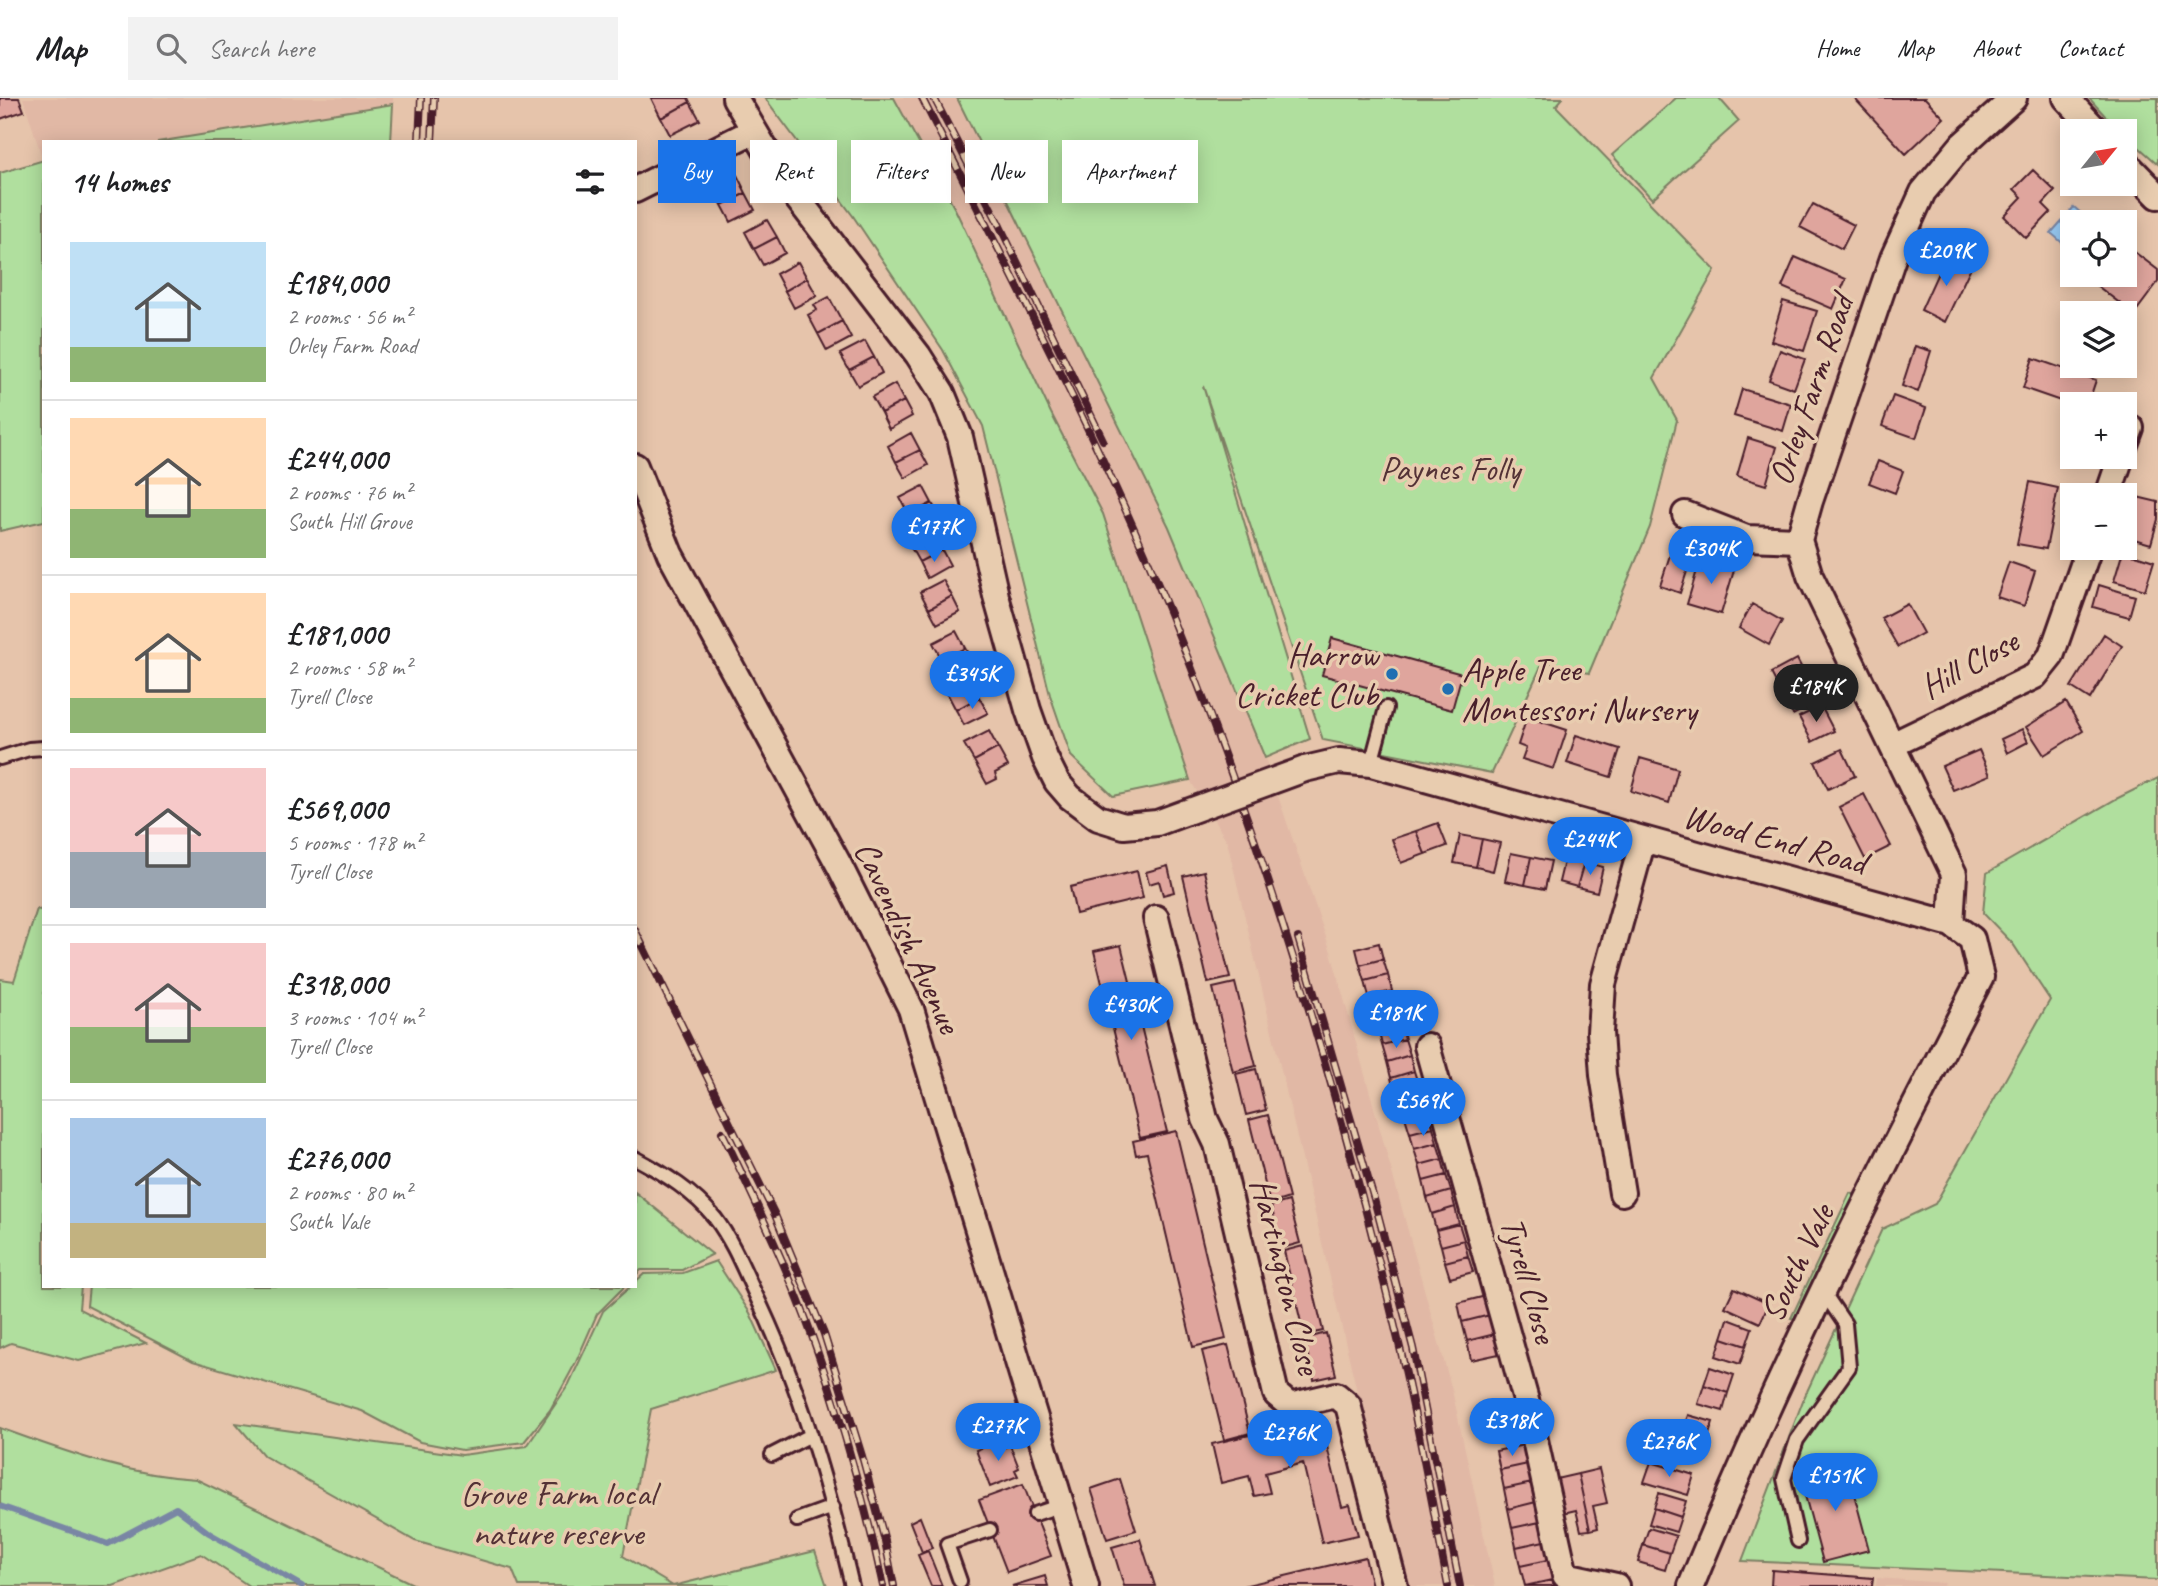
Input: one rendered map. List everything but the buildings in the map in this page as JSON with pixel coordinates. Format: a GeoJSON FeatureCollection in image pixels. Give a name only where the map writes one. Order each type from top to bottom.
{"type":"FeatureCollection","features":[{"type":"Feature","properties":{"kind":"street","name":"Wood End Road"},"geometry":{"type":"LineString","coordinates":[[735,98],[784,181],[918,355],[942,393],[960,437],[996,596],[1028,710],[1045,758],[1057,782],[1070,797],[1098,818],[1124,826],[1157,823],[1305,769],[1339,761],[1371,764],[1951,924]]}},
{"type":"Feature","properties":{"kind":"street","name":"Orley Farm Road"},"geometry":{"type":"LineString","coordinates":[[1951,924],[1954,874],[1810,576],[1799,540],[1893,258],[1923,192],[1962,145],[2014,98]]}},
{"type":"Feature","properties":{"kind":"street"},"geometry":{"type":"LineString","coordinates":[[2066,98],[2086,119]]}},
{"type":"Feature","properties":{"kind":"street"},"geometry":{"type":"LineString","coordinates":[[637,189],[753,131]]}},
{"type":"Feature","properties":{"kind":"street"},"geometry":{"type":"LineString","coordinates":[[2137,174],[2158,195]]}},
{"type":"Feature","properties":{"kind":"street","name":"Cavendish Avenue"},"geometry":{"type":"LineString","coordinates":[[637,471],[670,554],[839,865],[911,1009],[1086,1586]]}},
{"type":"Feature","properties":{"kind":"street"},"geometry":{"type":"LineString","coordinates":[[1685,514],[1746,538],[1799,540]]}},
{"type":"Feature","properties":{"kind":"street","name":"Hill Close"},"geometry":{"type":"LineString","coordinates":[[1892,745],[2035,677],[2051,656],[2085,560]]}},
{"type":"Feature","properties":{"kind":"street"},"geometry":{"type":"LineString","coordinates":[[1622,1193],[1603,1075],[1600,1032],[1603,984],[1643,840]]}},
{"type":"Feature","properties":{"kind":"street","name":"Hartington Close"},"geometry":{"type":"LineString","coordinates":[[1156,918],[1205,1119],[1217,1144],[1276,1394],[1290,1406],[1336,1395],[1348,1405],[1395,1586]]}},
{"type":"Feature","properties":{"kind":"street","name":"South Vale"},"geometry":{"type":"LineString","coordinates":[[1691,1586],[1730,1490],[1822,1290],[1981,977],[1972,939],[1951,924]]}},
{"type":"Feature","properties":{"kind":"street","name":"Tyrell Close"},"geometry":{"type":"LineString","coordinates":[[1427,1046],[1527,1404],[1566,1581],[1616,1586]]}},
{"type":"Feature","properties":{"kind":"lane"},"geometry":{"type":"LineString","coordinates":[[1371,764],[1385,708]]}},
{"type":"Feature","properties":{"kind":"lane"},"geometry":{"type":"LineString","coordinates":[[0,758],[29,749],[42,748]]}},
{"type":"Feature","properties":{"kind":"lane"},"geometry":{"type":"LineString","coordinates":[[637,1159],[681,1184],[715,1218],[740,1262],[772,1327],[811,1435],[833,1507],[852,1586]]}},
{"type":"Feature","properties":{"kind":"lane"},"geometry":{"type":"LineString","coordinates":[[1798,1541],[1784,1479],[1797,1440],[1849,1367],[1845,1324],[1822,1290]]}},
{"type":"Feature","properties":{"kind":"lane"},"geometry":{"type":"LineString","coordinates":[[772,1455],[811,1435]]}},
{"type":"Feature","properties":{"kind":"lane"},"geometry":{"type":"LineString","coordinates":[[1035,1514],[1062,1505]]}},
{"type":"Feature","properties":{"kind":"lane"},"geometry":{"type":"LineString","coordinates":[[797,1520],[833,1507]]}},
{"type":"Feature","properties":{"kind":"lane"},"geometry":{"type":"LineString","coordinates":[[960,1581],[947,1544],[990,1530]]}},
{"type":"Feature","properties":{"kind":"shaded area"},"geometry":{"type":"Polygon","coordinates":[[[23,98],[393,98],[393,104],[169,140],[42,140],[42,157],[23,98]]]}},
{"type":"Feature","properties":{"kind":"shaded area"},"geometry":{"type":"Polygon","coordinates":[[[894,98],[957,98],[978,140],[965,140],[965,203],[1009,203],[1169,527],[1265,758],[1331,952],[1452,1390],[1495,1586],[1403,1586],[1227,841],[1190,780],[1103,514],[1051,413],[951,202],[951,140],[917,140],[894,98]]]}},
{"type":"Feature","properties":{"kind":"shaded area"},"geometry":{"type":"Polygon","coordinates":[[[1877,1578],[1945,1583],[1944,1586],[1876,1586],[1877,1578]]]}},
{"type":"Feature","properties":{"kind":"green space"},"geometry":{"type":"Polygon","coordinates":[[[765,98],[894,98],[917,140],[851,140],[851,203],[951,202],[1051,413],[1103,514],[1190,780],[1113,796],[1071,756],[1050,695],[983,426],[943,350],[837,195],[837,140],[796,140],[765,98]]]}},
{"type":"Feature","properties":{"kind":"green space","name":"Paynes Folly"},"geometry":{"type":"Polygon","coordinates":[[[957,98],[1563,98],[1556,106],[1715,270],[1654,378],[1677,420],[1650,527],[1589,673],[1543,662],[1492,773],[1323,740],[1203,386],[1310,739],[1265,758],[1169,527],[1009,203],[1048,203],[1048,140],[978,140],[957,98]]]}},
{"type":"Feature","properties":{"kind":"green space"},"geometry":{"type":"Polygon","coordinates":[[[1676,98],[1719,98],[1739,121],[1652,199],[1612,155],[1676,98]]]}},
{"type":"Feature","properties":{"kind":"green space"},"geometry":{"type":"Polygon","coordinates":[[[2089,98],[2158,98],[2158,164],[2137,146],[2137,119],[2108,119],[2089,98]]]}},
{"type":"Feature","properties":{"kind":"green space"},"geometry":{"type":"Polygon","coordinates":[[[393,104],[391,140],[169,140],[393,104]]]}},
{"type":"Feature","properties":{"kind":"green space"},"geometry":{"type":"Polygon","coordinates":[[[42,161],[42,521],[0,531],[0,173],[42,161]]]}},
{"type":"Feature","properties":{"kind":"green space"},"geometry":{"type":"Polygon","coordinates":[[[2158,778],[2158,1580],[1742,1561],[1804,1398],[1882,1229],[1935,1204],[2050,1000],[2013,944],[1983,913],[1987,873],[2158,778]]]}},
{"type":"Feature","properties":{"kind":"green space"},"geometry":{"type":"Polygon","coordinates":[[[37,909],[42,910],[42,1288],[81,1288],[79,1309],[146,1343],[79,1361],[11,1343],[0,1348],[0,979],[14,981],[37,909]]]}},
{"type":"Feature","properties":{"kind":"green space"},"geometry":{"type":"Polygon","coordinates":[[[1850,1193],[1856,1195],[1800,1320],[1791,1318],[1850,1193]]]}},
{"type":"Feature","properties":{"kind":"green space"},"geometry":{"type":"Polygon","coordinates":[[[637,1194],[713,1254],[682,1270],[641,1270],[637,1274],[637,1194]]]}},
{"type":"Feature","properties":{"kind":"green space","name":"Grove Farm local nature reserve"},"geometry":{"type":"Polygon","coordinates":[[[716,1261],[750,1313],[776,1370],[651,1409],[623,1556],[673,1586],[519,1586],[512,1569],[415,1541],[264,1456],[236,1423],[462,1455],[527,1446],[569,1384],[603,1311],[629,1288],[637,1288],[637,1280],[644,1274],[683,1273],[716,1261]]]}},
{"type":"Feature","properties":{"kind":"green space","name":"Grove Farm local nature reserve"},"geometry":{"type":"Polygon","coordinates":[[[89,1288],[623,1288],[597,1314],[576,1362],[550,1410],[524,1442],[462,1450],[420,1442],[362,1411],[193,1361],[87,1306],[89,1288]]]}},
{"type":"Feature","properties":{"kind":"green space","name":"Grove Farm local nature reserve"},"geometry":{"type":"Polygon","coordinates":[[[0,1428],[121,1467],[170,1477],[196,1479],[417,1586],[249,1586],[201,1554],[113,1586],[0,1586],[0,1428]]]}},
{"type":"Feature","properties":{"kind":"green space","name":"Grove Farm local nature reserve"},"geometry":{"type":"Polygon","coordinates":[[[815,1551],[827,1586],[673,1586],[815,1551]]]}},
{"type":"Feature","properties":{"kind":"water"},"geometry":{"type":"Polygon","coordinates":[[[2060,223],[2060,241],[2051,233],[2060,223]]]}},
{"type":"Feature","properties":{"kind":"waterway"},"geometry":{"type":"LineString","coordinates":[[0,1506],[108,1544],[176,1508],[209,1533],[302,1586]]}},
{"type":"Feature","properties":{"kind":"railway"},"geometry":{"type":"LineString","coordinates":[[419,140],[421,98]]}},
{"type":"Feature","properties":{"kind":"railway"},"geometry":{"type":"LineString","coordinates":[[432,140],[434,98]]}},
{"type":"Feature","properties":{"kind":"railway"},"geometry":{"type":"LineString","coordinates":[[922,98],[1068,387],[1123,504],[1225,756],[1292,952],[1350,1151],[1408,1381],[1448,1586]]}},
{"type":"Feature","properties":{"kind":"railway"},"geometry":{"type":"LineString","coordinates":[[934,98],[998,222],[1103,440]]}},
{"type":"Feature","properties":{"kind":"railway"},"geometry":{"type":"LineString","coordinates":[[637,934],[775,1215],[824,1334],[862,1456],[894,1586]]}},
{"type":"Feature","properties":{"kind":"railway"},"geometry":{"type":"LineString","coordinates":[[1298,938],[1374,1199],[1413,1348],[1460,1586]]}},
{"type":"Feature","properties":{"kind":"railway"},"geometry":{"type":"LineString","coordinates":[[722,1132],[781,1258],[812,1336],[852,1460],[883,1586]]}},
{"type":"Feature","properties":{"kind":"place","name":"Harrow Cricket Club"},"geometry":{"type":"Point","coordinates":[1392,674]}},
{"type":"Feature","properties":{"kind":"place","name":"Apple Tree Montessori Nursery"},"geometry":{"type":"Point","coordinates":[1448,689]}}]}
